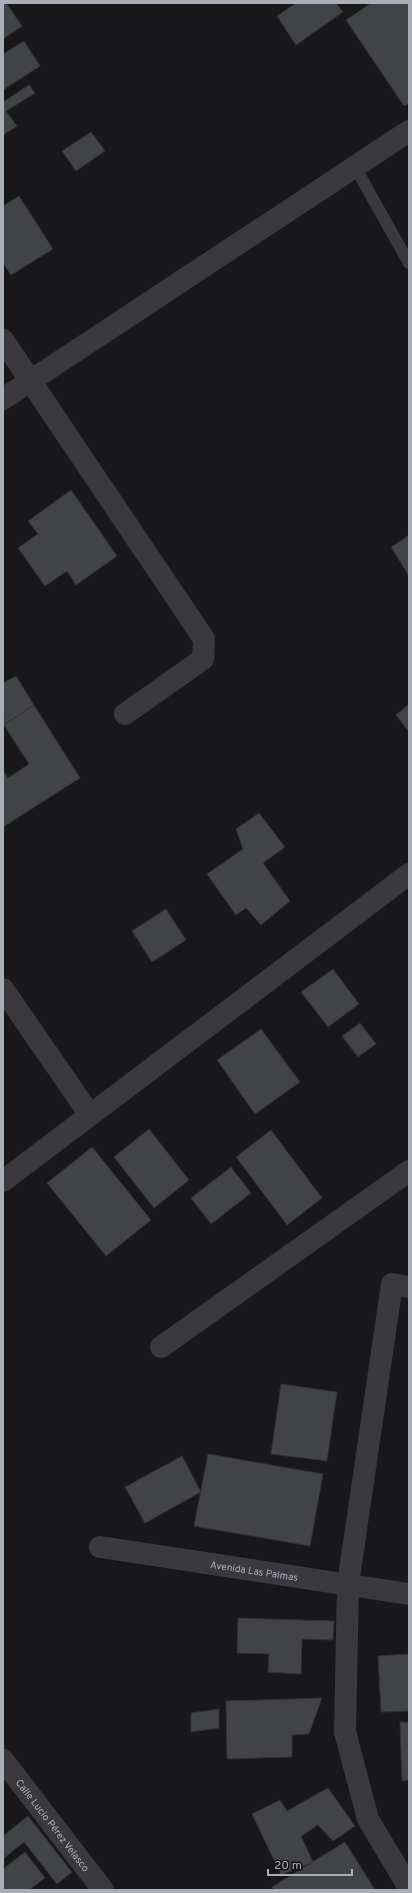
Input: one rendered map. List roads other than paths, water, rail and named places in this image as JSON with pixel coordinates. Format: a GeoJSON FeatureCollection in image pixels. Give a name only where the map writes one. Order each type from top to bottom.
{"type":"FeatureCollection","features":[{"type":"Feature","properties":{"kind":"street"},"geometry":{"type":"LineString","coordinates":[[3,399],[409,131]]}},
{"type":"Feature","properties":{"kind":"street"},"geometry":{"type":"LineString","coordinates":[[3,340],[204,639],[203,659],[125,714]]}},
{"type":"Feature","properties":{"kind":"street"},"geometry":{"type":"LineString","coordinates":[[3,1181],[409,874]]}},
{"type":"Feature","properties":{"kind":"street"},"geometry":{"type":"LineString","coordinates":[[3,989],[90,1115]]}},
{"type":"Feature","properties":{"kind":"street"},"geometry":{"type":"LineString","coordinates":[[161,1347],[409,1171]]}},
{"type":"Feature","properties":{"kind":"street"},"geometry":{"type":"LineString","coordinates":[[400,1285],[348,1584],[345,1732],[368,1819],[409,1888]]}},
{"type":"Feature","properties":{"kind":"street","name":"Avenida Las Palmas"},"geometry":{"type":"LineString","coordinates":[[100,1547],[409,1594]]}},
{"type":"Feature","properties":{"kind":"street","name":"Calle Lucio Pérez Velasco"},"geometry":{"type":"LineString","coordinates":[[3,1760],[103,1890]]}},
{"type":"Feature","properties":{"kind":"lane"},"geometry":{"type":"LineString","coordinates":[[355,167],[409,263]]}}]}
